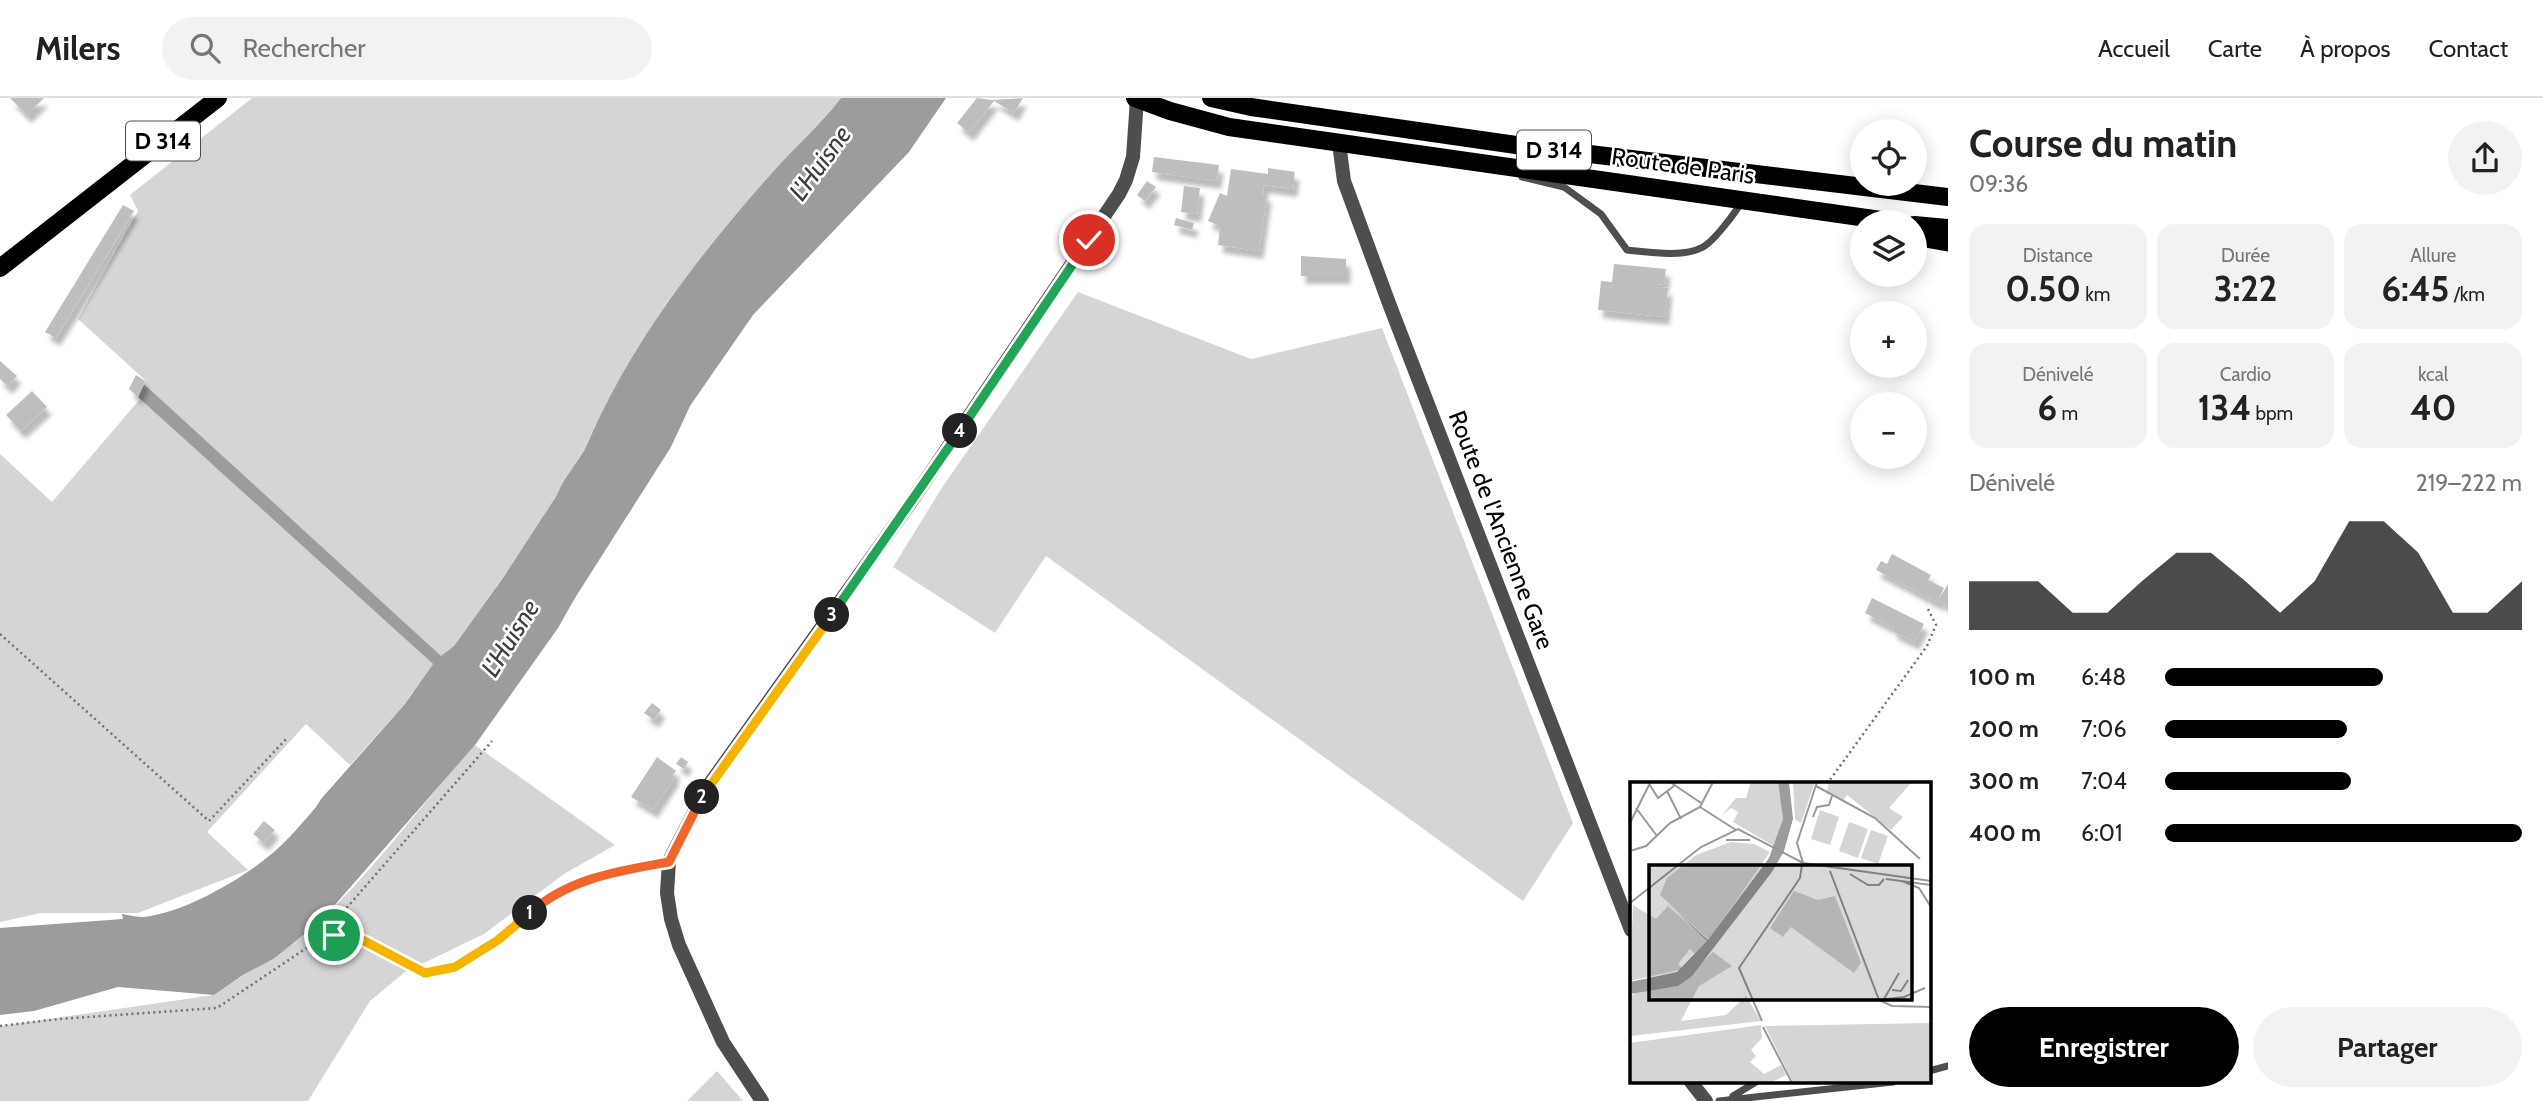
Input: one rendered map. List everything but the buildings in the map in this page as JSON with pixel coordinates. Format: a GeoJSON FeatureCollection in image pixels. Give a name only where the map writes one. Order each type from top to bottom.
{"type":"FeatureCollection","features":[{"type":"Feature","properties":{"kind":"highway"},"geometry":{"type":"LineString","coordinates":[[1927,238],[1948,242]]}},
{"type":"Feature","properties":{"kind":"main road","name":"D 314"},"geometry":{"type":"LineString","coordinates":[[0,268],[218,98]]}},
{"type":"Feature","properties":{"kind":"main road","name":"Route de Paris"},"geometry":{"type":"LineString","coordinates":[[1211,98],[1251,107],[1523,146],[1948,198]]}},
{"type":"Feature","properties":{"kind":"main road","name":"Route de Paris"},"geometry":{"type":"LineString","coordinates":[[1136,99],[1229,127],[1850,217]]}},
{"type":"Feature","properties":{"kind":"main road"},"geometry":{"type":"LineString","coordinates":[[1927,226],[1948,228]]}},
{"type":"Feature","properties":{"kind":"street"},"geometry":{"type":"LineString","coordinates":[[762,1101],[723,1042],[679,946],[667,893],[669,862],[706,789],[909,505],[1119,194],[1133,157],[1136,99]]}},
{"type":"Feature","properties":{"kind":"street","name":"Route de l'Ancienne Gare"},"geometry":{"type":"LineString","coordinates":[[1339,143],[1344,181],[1390,306],[1630,927]]}},
{"type":"Feature","properties":{"kind":"street"},"geometry":{"type":"LineString","coordinates":[[1693,1084],[1706,1101]]}},
{"type":"Feature","properties":{"kind":"lane"},"geometry":{"type":"LineString","coordinates":[[1489,163],[1507,173],[1564,187],[1601,214],[1627,250],[1669,254],[1703,247],[1732,216],[1742,200]]}},
{"type":"Feature","properties":{"kind":"lane"},"geometry":{"type":"LineString","coordinates":[[1930,1071],[1948,1066]]}},
{"type":"Feature","properties":{"kind":"lane"},"geometry":{"type":"LineString","coordinates":[[1730,1098],[1753,1084]]}},
{"type":"Feature","properties":{"kind":"lane"},"geometry":{"type":"LineString","coordinates":[[1719,1101],[1873,1084]]}},
{"type":"Feature","properties":{"kind":"path"},"geometry":{"type":"LineString","coordinates":[[1828,782],[1927,646],[1937,625],[1928,609]]}},
{"type":"Feature","properties":{"kind":"path"},"geometry":{"type":"LineString","coordinates":[[0,634],[209,821],[288,737]]}},
{"type":"Feature","properties":{"kind":"path"},"geometry":{"type":"LineString","coordinates":[[342,935],[343,912],[492,741]]}},
{"type":"Feature","properties":{"kind":"path"},"geometry":{"type":"LineString","coordinates":[[0,1026],[59,1018],[217,1008],[317,941],[334,935],[353,935],[425,973],[455,967],[498,940],[544,900],[582,881],[669,862]]}},
{"type":"Feature","properties":{"kind":"shaded area"},"geometry":{"type":"Polygon","coordinates":[[[252,98],[841,98],[752,197],[698,263],[648,332],[605,406],[584,451],[557,495],[503,578],[454,646],[441,657],[144,384],[145,380],[78,319],[138,211],[130,195],[252,98]]]}},
{"type":"Feature","properties":{"kind":"shaded area"},"geometry":{"type":"Polygon","coordinates":[[[1078,292],[1251,359],[1382,328],[1573,823],[1523,901],[1046,556],[995,633],[893,567],[943,486],[1078,292]]]}},
{"type":"Feature","properties":{"kind":"shaded area"},"geometry":{"type":"Polygon","coordinates":[[[140,399],[433,664],[405,704],[350,765],[306,724],[207,832],[248,870],[138,913],[41,913],[0,922],[0,454],[52,502],[140,399]]]}},
{"type":"Feature","properties":{"kind":"shaded area"},"geometry":{"type":"Polygon","coordinates":[[[475,745],[615,845],[564,874],[484,934],[405,972],[370,1001],[308,1101],[0,1101],[0,1026],[214,995],[281,952],[319,922],[360,880],[475,745]]]}},
{"type":"Feature","properties":{"kind":"shaded area"},"geometry":{"type":"Polygon","coordinates":[[[717,1071],[743,1101],[687,1101],[717,1071]]]}},
{"type":"Feature","properties":{"kind":"water","name":"L'Huisne"},"geometry":{"type":"Polygon","coordinates":[[[841,98],[946,98],[909,152],[753,315],[690,406],[671,447],[558,628],[475,745],[319,923],[273,959],[214,995],[118,987],[34,1011],[0,1015],[0,928],[123,919],[122,914],[143,917],[159,914],[177,909],[231,883],[275,851],[291,835],[405,704],[433,664],[140,399],[138,397],[144,384],[441,656],[454,646],[503,578],[557,495],[584,451],[624,371],[693,268],[745,204],[841,98]]]}},
{"type":"Feature","properties":{"kind":"route"},"geometry":{"type":"LineString","coordinates":[[334,935],[353,935],[425,973],[455,967],[498,940],[544,900],[582,881],[669,862],[706,789],[909,505],[1089,240]]}}]}
